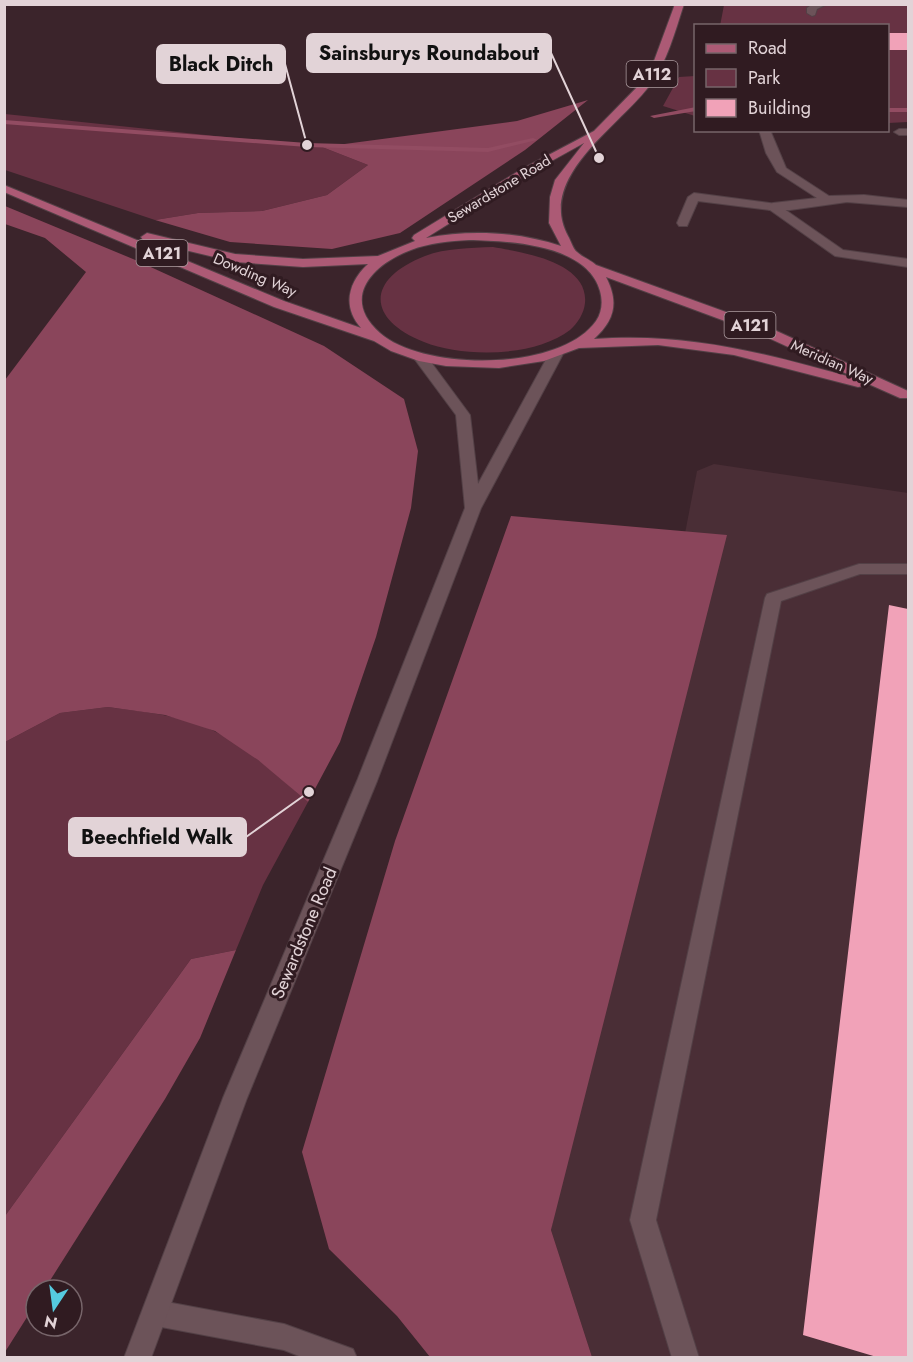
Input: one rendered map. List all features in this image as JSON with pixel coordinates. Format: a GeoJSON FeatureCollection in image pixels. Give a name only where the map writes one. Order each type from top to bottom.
{"type":"FeatureCollection","features":[{"type":"Feature","properties":{"kind":"main road","name":"Sewardstone Road"},"geometry":{"type":"LineString","coordinates":[[573,256],[555,223],[556,197],[564,175],[601,129],[645,85],[656,69],[680,4]]}},
{"type":"Feature","properties":{"kind":"main road","name":"Sewardstone Road"},"geometry":{"type":"LineString","coordinates":[[399,250],[526,171],[601,129]]}},
{"type":"Feature","properties":{"kind":"main road","name":"Dowding Way"},"geometry":{"type":"LineString","coordinates":[[4,188],[279,303],[382,340],[420,357],[463,364],[504,364],[556,354],[579,344]]}},
{"type":"Feature","properties":{"kind":"main road","name":"Dowding Way"},"geometry":{"type":"LineString","coordinates":[[85,220],[188,248],[235,258],[303,263],[380,260]]}},
{"type":"Feature","properties":{"kind":"main road"},"geometry":{"type":"LineString","coordinates":[[382,340],[361,321],[354,303],[356,289],[366,272],[380,260],[399,250],[442,238],[469,236],[513,238],[555,248],[591,268],[604,282],[609,302],[607,314],[598,328],[579,344]]}},
{"type":"Feature","properties":{"kind":"main road","name":"Meridian Way"},"geometry":{"type":"LineString","coordinates":[[591,268],[765,331],[907,395]]}},
{"type":"Feature","properties":{"kind":"main road","name":"Meridian Way"},"geometry":{"type":"LineString","coordinates":[[579,344],[660,341],[710,347],[907,395]]}},
{"type":"Feature","properties":{"kind":"street"},"geometry":{"type":"LineString","coordinates":[[812,10],[823,4]]}},
{"type":"Feature","properties":{"kind":"street"},"geometry":{"type":"LineString","coordinates":[[765,132],[781,170],[827,200]]}},
{"type":"Feature","properties":{"kind":"street"},"geometry":{"type":"LineString","coordinates":[[683,223],[694,197],[791,209],[827,200],[855,198],[909,204]]}},
{"type":"Feature","properties":{"kind":"street"},"geometry":{"type":"LineString","coordinates":[[773,207],[839,253],[909,263]]}},
{"type":"Feature","properties":{"kind":"street","name":"Sewardstone Road"},"geometry":{"type":"LineString","coordinates":[[137,1358],[156,1313],[235,1098],[367,781],[473,508],[556,354]]}},
{"type":"Feature","properties":{"kind":"street","name":"Sewardstone Road"},"geometry":{"type":"LineString","coordinates":[[420,357],[463,416],[473,508]]}},
{"type":"Feature","properties":{"kind":"street"},"geometry":{"type":"LineString","coordinates":[[686,1358],[643,1220],[772,598],[859,569],[909,569]]}},
{"type":"Feature","properties":{"kind":"street"},"geometry":{"type":"LineString","coordinates":[[156,1313],[284,1337],[344,1358]]}},
{"type":"Feature","properties":{"kind":"shaded area"},"geometry":{"type":"Polygon","coordinates":[[[588,100],[525,150],[400,233],[332,249],[230,242],[155,220],[198,213],[262,211],[327,195],[368,165],[322,147],[517,121],[588,100]]]}},
{"type":"Feature","properties":{"kind":"shaded area"},"geometry":{"type":"Polygon","coordinates":[[[5,206],[133,259],[324,346],[404,399],[418,451],[411,508],[376,637],[340,742],[308,802],[258,760],[215,731],[165,715],[108,707],[60,713],[5,742],[5,380],[86,272],[45,238],[5,224],[5,206]]]}},
{"type":"Feature","properties":{"kind":"shaded area"},"geometry":{"type":"Polygon","coordinates":[[[714,464],[908,493],[908,1357],[592,1357],[551,1230],[697,471],[714,464]]]}},
{"type":"Feature","properties":{"kind":"shaded area"},"geometry":{"type":"Polygon","coordinates":[[[511,516],[727,535],[551,1230],[592,1357],[430,1357],[397,1316],[329,1249],[302,1152],[395,841],[511,516]]]}},
{"type":"Feature","properties":{"kind":"shaded area"},"geometry":{"type":"Polygon","coordinates":[[[236,950],[200,1038],[165,1099],[52,1278],[24,1278],[24,1322],[5,1352],[5,1216],[191,959],[236,950]]]}},
{"type":"Feature","properties":{"kind":"green space"},"geometry":{"type":"Polygon","coordinates":[[[724,5],[908,5],[908,122],[889,123],[889,24],[720,24],[724,5]]]}},
{"type":"Feature","properties":{"kind":"green space"},"geometry":{"type":"Polygon","coordinates":[[[694,76],[694,116],[663,106],[679,77],[694,76]]]}},
{"type":"Feature","properties":{"kind":"green space"},"geometry":{"type":"Polygon","coordinates":[[[5,114],[322,147],[368,165],[327,195],[262,211],[198,213],[155,220],[5,170],[5,114]]]}},
{"type":"Feature","properties":{"kind":"green space"},"geometry":{"type":"Polygon","coordinates":[[[493,247],[536,256],[565,269],[576,278],[583,289],[585,303],[582,314],[570,330],[538,346],[519,350],[459,351],[424,342],[405,333],[391,322],[383,311],[381,299],[383,287],[406,265],[441,251],[493,247]]]}},
{"type":"Feature","properties":{"kind":"green space"},"geometry":{"type":"Polygon","coordinates":[[[108,707],[177,718],[204,726],[229,739],[252,755],[308,802],[263,885],[236,950],[191,959],[5,1216],[5,742],[60,713],[108,707]]]}},
{"type":"Feature","properties":{"kind":"building"},"geometry":{"type":"Polygon","coordinates":[[[889,33],[908,33],[908,50],[889,50],[889,33]]]}},
{"type":"Feature","properties":{"kind":"building"},"geometry":{"type":"Polygon","coordinates":[[[889,605],[908,609],[908,1358],[880,1358],[803,1335],[889,605]]]}},
{"type":"Feature","properties":{"kind":"waterway"},"geometry":{"type":"LineString","coordinates":[[654,116],[694,109]]}},
{"type":"Feature","properties":{"kind":"waterway"},"geometry":{"type":"LineString","coordinates":[[889,110],[908,110]]}},
{"type":"Feature","properties":{"kind":"waterway"},"geometry":{"type":"LineString","coordinates":[[4,122],[307,145],[488,150],[533,140]]}},
{"type":"Feature","properties":{"kind":"place","name":"Black Ditch"},"geometry":{"type":"Point","coordinates":[307,145]}},
{"type":"Feature","properties":{"kind":"place","name":"Sainsburys Roundabout"},"geometry":{"type":"Point","coordinates":[599,158]}},
{"type":"Feature","properties":{"kind":"place","name":"Beechfield Walk"},"geometry":{"type":"Point","coordinates":[309,792]}}]}
